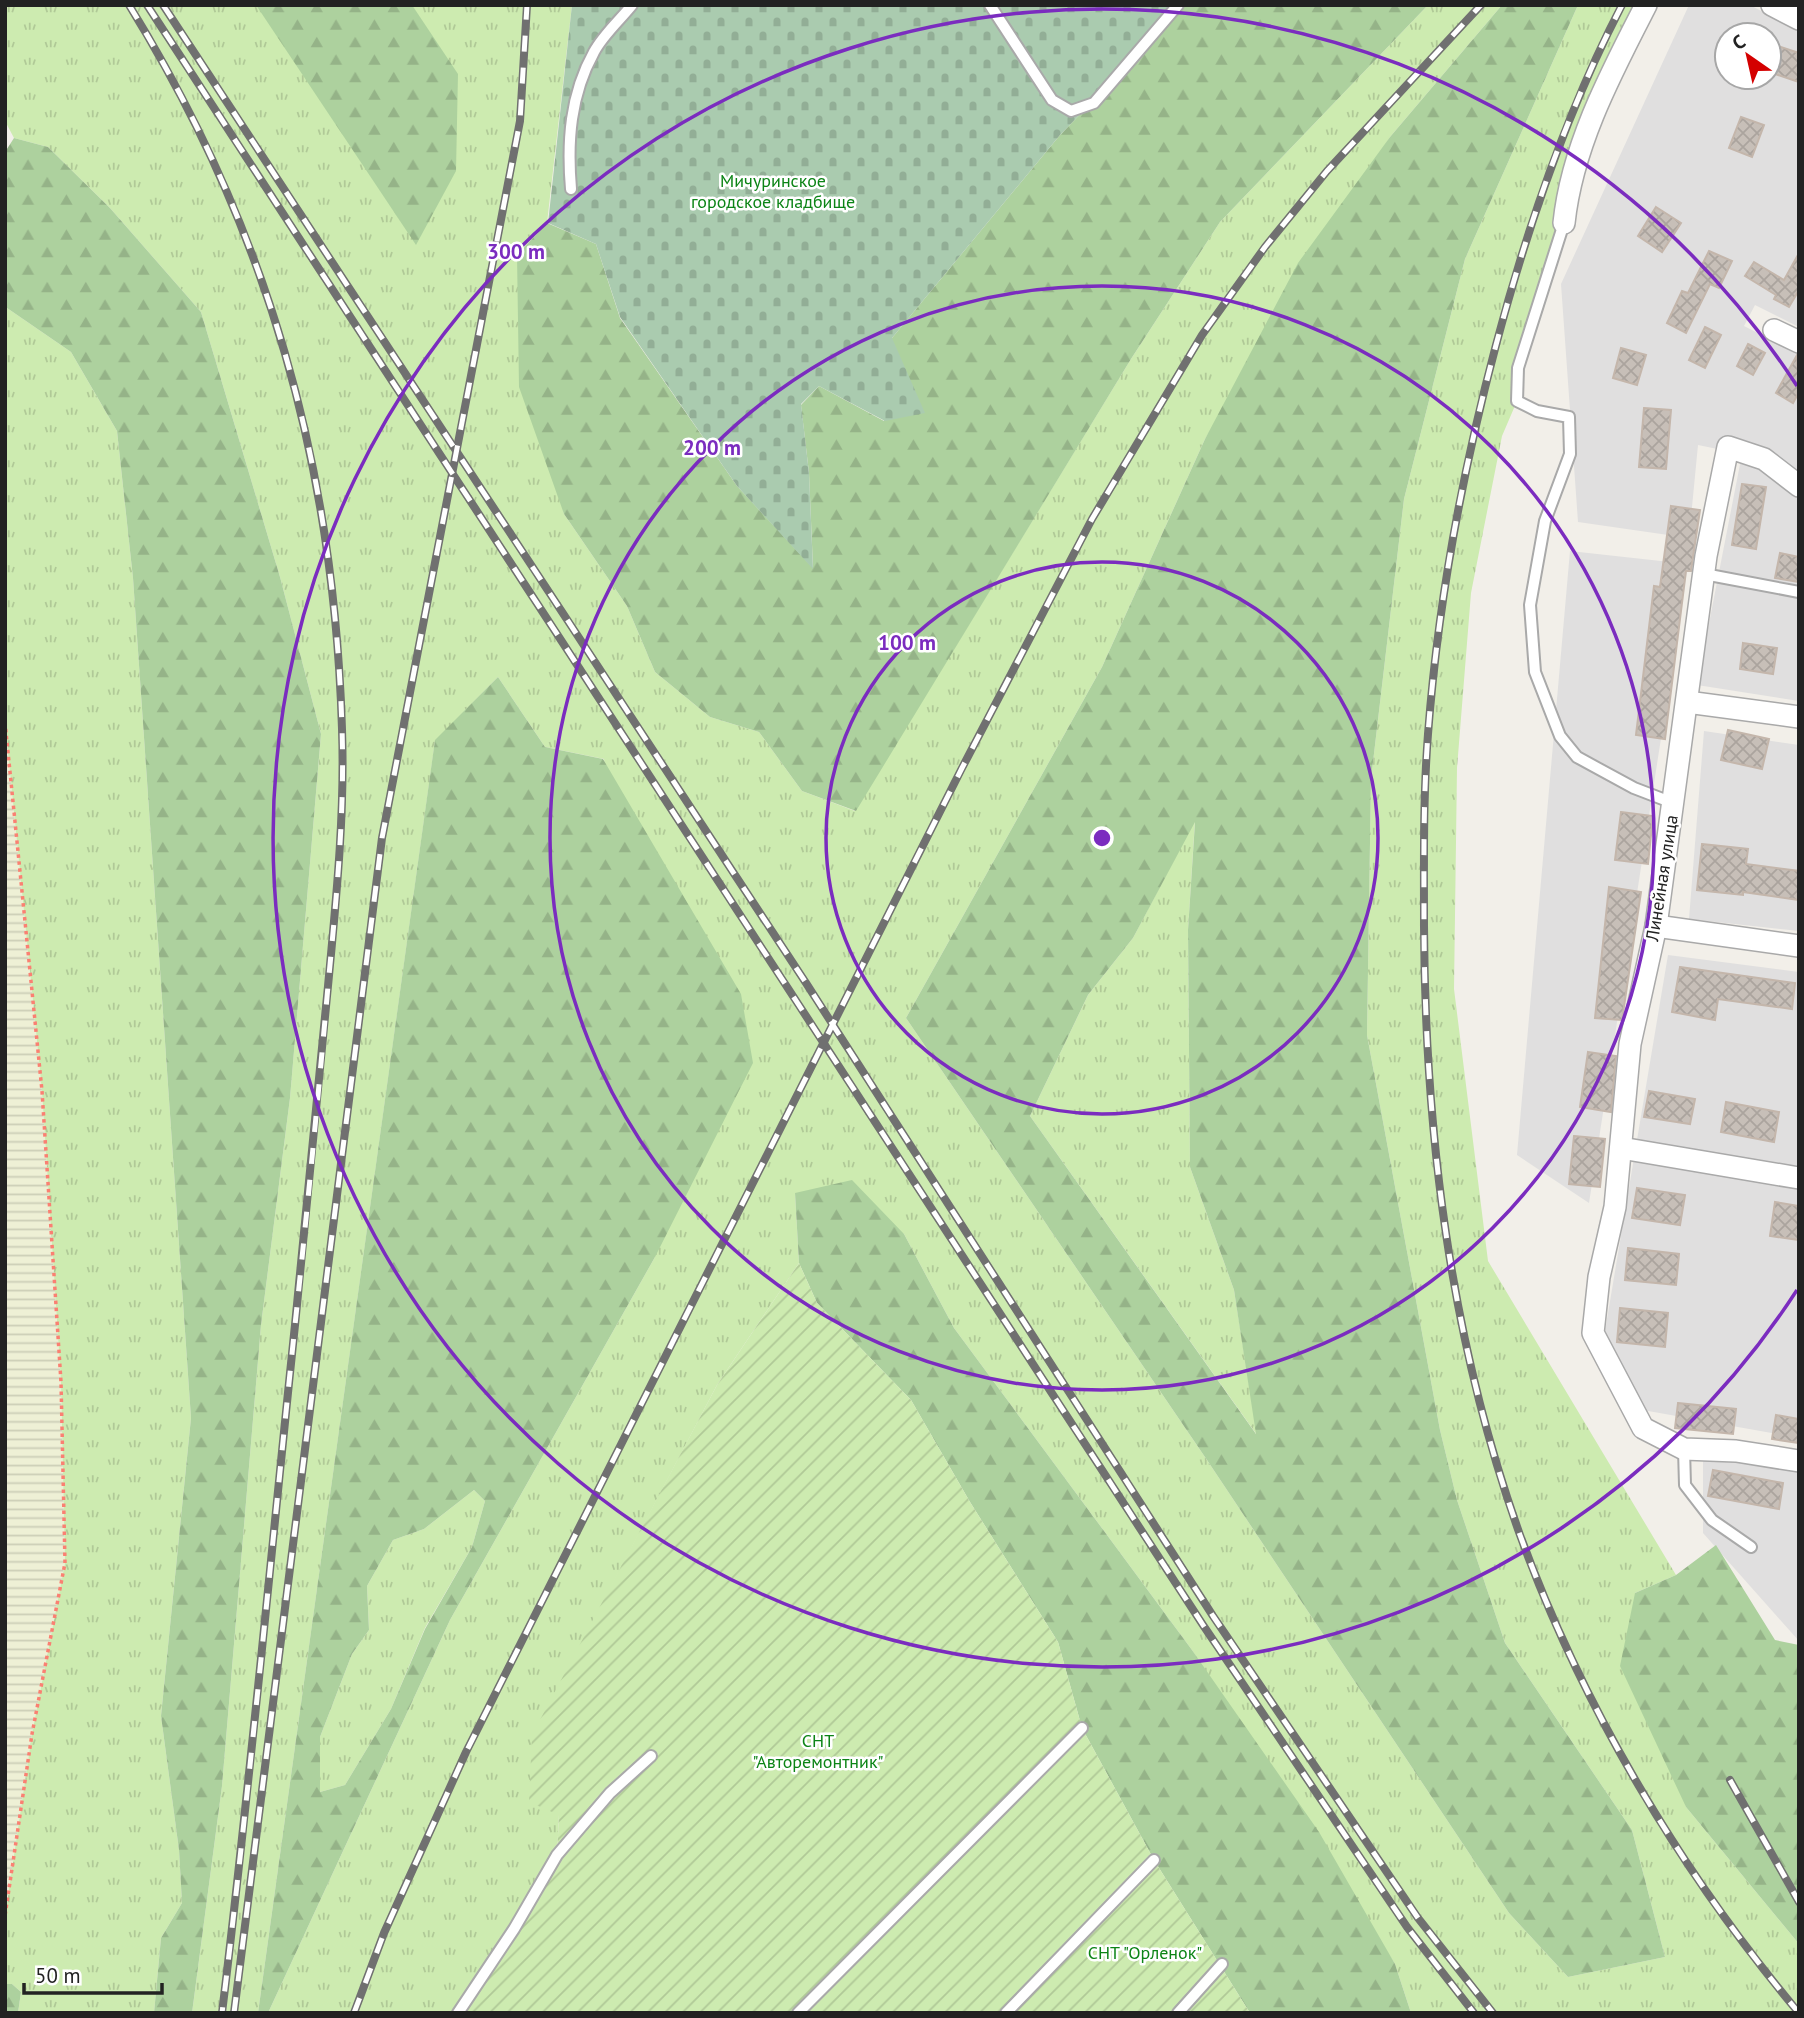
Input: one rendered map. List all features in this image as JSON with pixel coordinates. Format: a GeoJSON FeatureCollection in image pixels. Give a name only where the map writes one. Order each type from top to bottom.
{"type":"FeatureCollection","features":[{"type":"Feature","properties":{"kind":"street"},"geometry":{"type":"LineString","coordinates":[[1564,223],[1567,196],[1605,85],[1646,5]]}},
{"type":"Feature","properties":{"kind":"street"},"geometry":{"type":"LineString","coordinates":[[1772,5],[1799,19]]}},
{"type":"Feature","properties":{"kind":"street"},"geometry":{"type":"LineString","coordinates":[[1774,330],[1799,342]]}},
{"type":"Feature","properties":{"kind":"street","name":"Линейная улица"},"geometry":{"type":"LineString","coordinates":[[1684,1449],[1643,1428],[1617,1384],[1593,1333],[1599,1277],[1615,1207],[1630,1044],[1656,926],[1704,574],[1728,447],[1764,459],[1799,486]]}},
{"type":"Feature","properties":{"kind":"street"},"geometry":{"type":"LineString","coordinates":[[1687,702],[1799,717]]}},
{"type":"Feature","properties":{"kind":"street"},"geometry":{"type":"LineString","coordinates":[[1656,926],[1799,946]]}},
{"type":"Feature","properties":{"kind":"street"},"geometry":{"type":"LineString","coordinates":[[1620,1148],[1799,1178]]}},
{"type":"Feature","properties":{"kind":"street"},"geometry":{"type":"LineString","coordinates":[[1684,1449],[1736,1451],[1799,1461]]}},
{"type":"Feature","properties":{"kind":"lane"},"geometry":{"type":"LineString","coordinates":[[990,5],[1052,100],[1071,111],[1094,103],[1178,5]]}},
{"type":"Feature","properties":{"kind":"lane"},"geometry":{"type":"LineString","coordinates":[[571,189],[568,149],[573,108],[594,51],[627,8]]}},
{"type":"Feature","properties":{"kind":"lane"},"geometry":{"type":"LineString","coordinates":[[1564,223],[1518,368],[1517,401],[1537,411],[1569,418],[1570,454],[1545,521],[1530,605],[1535,672],[1560,736],[1577,757],[1634,788],[1673,803]]}},
{"type":"Feature","properties":{"kind":"lane"},"geometry":{"type":"LineString","coordinates":[[1704,574],[1799,592]]}},
{"type":"Feature","properties":{"kind":"lane"},"geometry":{"type":"LineString","coordinates":[[1684,1449],[1685,1485],[1712,1520],[1752,1547]]}},
{"type":"Feature","properties":{"kind":"lane"},"geometry":{"type":"LineString","coordinates":[[798,2013],[1082,1728]]}},
{"type":"Feature","properties":{"kind":"lane"},"geometry":{"type":"LineString","coordinates":[[458,2013],[514,1929],[557,1855],[610,1793],[652,1756]]}},
{"type":"Feature","properties":{"kind":"lane"},"geometry":{"type":"LineString","coordinates":[[1006,2013],[1154,1860]]}},
{"type":"Feature","properties":{"kind":"lane"},"geometry":{"type":"LineString","coordinates":[[1178,2013],[1222,1964]]}},
{"type":"Feature","properties":{"kind":"path"},"geometry":{"type":"LineString","coordinates":[[5,722],[43,1105],[61,1382],[65,1563],[32,1734],[5,1916]]}},
{"type":"Feature","properties":{"kind":"shaded area"},"geometry":{"type":"Polygon","coordinates":[[[1689,5],[1750,5],[1780,21],[1713,21],[1713,91],[1783,91],[1783,23],[1799,31],[1799,327],[1755,305],[1744,326],[1799,354],[1799,701],[1697,685],[1742,454],[1698,445],[1689,538],[1578,522],[1561,284],[1689,5]]]}},
{"type":"Feature","properties":{"kind":"shaded area"},"geometry":{"type":"Polygon","coordinates":[[[1570,551],[1688,564],[1589,1203],[1517,1155],[1570,551]]]}},
{"type":"Feature","properties":{"kind":"shaded area"},"geometry":{"type":"Polygon","coordinates":[[[1704,731],[1799,745],[1799,931],[1689,919],[1704,731]]]}},
{"type":"Feature","properties":{"kind":"shaded area"},"geometry":{"type":"Polygon","coordinates":[[[1668,955],[1799,972],[1799,1438],[1637,1409],[1601,1355],[1668,955]]]}},
{"type":"Feature","properties":{"kind":"shaded area"},"geometry":{"type":"Polygon","coordinates":[[[1703,1454],[1799,1469],[1799,1641],[1703,1533],[1703,1454]]]}},
{"type":"Feature","properties":{"kind":"green space"},"geometry":{"type":"Polygon","coordinates":[[[5,5],[572,5],[547,223],[517,255],[564,514],[627,606],[655,672],[710,717],[759,732],[802,791],[855,811],[1131,359],[1220,222],[1428,5],[1502,5],[1390,137],[1205,439],[1102,667],[906,1018],[1207,1460],[1509,1913],[1568,1977],[1665,1957],[1632,1830],[1505,1643],[1457,1500],[1440,1430],[1367,1035],[1371,779],[1404,499],[1465,259],[1578,5],[1646,5],[1605,85],[1518,368],[1517,401],[1502,436],[1471,593],[1457,768],[1454,989],[1488,1261],[1676,1575],[1635,1593],[1686,1807],[1799,1944],[1799,2013],[1411,2013],[1395,1964],[1192,1650],[954,1328],[904,1234],[795,1193],[799,1263],[717,1385],[612,1585],[559,1815],[557,1855],[458,2013],[268,2013],[450,1620],[655,1257],[604,759],[545,747],[498,677],[435,741],[258,2013],[192,2013],[222,1786],[261,1325],[290,1098],[321,734],[280,577],[201,312],[110,208],[48,147],[14,138],[5,121],[5,5]]]}},
{"type":"Feature","properties":{"kind":"green space"},"geometry":{"type":"Polygon","coordinates":[[[256,5],[412,5],[458,74],[456,171],[416,245],[256,5]]]}},
{"type":"Feature","properties":{"kind":"green space","name":"Мичуринское городское кладбище"},"geometry":{"type":"Polygon","coordinates":[[[572,5],[1186,5],[1060,135],[892,338],[925,413],[885,421],[819,386],[801,404],[809,473],[813,569],[737,486],[620,317],[596,244],[548,223],[572,5]]]}},
{"type":"Feature","properties":{"kind":"green space"},"geometry":{"type":"Polygon","coordinates":[[[1186,5],[1428,5],[1220,222],[1131,359],[856,811],[802,791],[759,732],[710,717],[655,672],[627,606],[564,514],[519,387],[517,255],[547,223],[596,244],[620,318],[737,486],[813,568],[809,473],[801,405],[819,386],[884,421],[892,338],[1060,135],[1186,5]]]}},
{"type":"Feature","properties":{"kind":"green space"},"geometry":{"type":"Polygon","coordinates":[[[1502,5],[1578,5],[1465,259],[1404,499],[1371,779],[1367,1035],[1440,1430],[1457,1500],[1505,1643],[1632,1830],[1665,1957],[1568,1977],[1509,1913],[1207,1460],[906,1018],[1102,667],[1205,439],[1298,263],[1390,137],[1502,5]],[[1195,822],[1133,938],[1088,995],[1030,1116],[1256,1434],[1234,1290],[1190,1167],[1188,930],[1195,822]]]}},
{"type":"Feature","properties":{"kind":"green space"},"geometry":{"type":"Polygon","coordinates":[[[14,138],[48,147],[110,208],[201,312],[280,577],[321,734],[290,1098],[261,1325],[222,1786],[192,2013],[154,2013],[161,1938],[182,1903],[179,1850],[161,1716],[191,1418],[133,578],[117,431],[71,352],[5,304],[5,152],[14,138]]]}},
{"type":"Feature","properties":{"kind":"green space"},"geometry":{"type":"Polygon","coordinates":[[[5,304],[71,352],[117,431],[133,578],[191,1418],[161,1716],[179,1850],[182,1903],[161,1938],[154,2013],[18,2013],[21,1992],[12,1984],[5,1984],[5,1916],[32,1734],[65,1563],[61,1382],[42,1091],[5,722],[5,304]]]}},
{"type":"Feature","properties":{"kind":"green space"},"geometry":{"type":"Polygon","coordinates":[[[498,677],[545,747],[603,759],[741,994],[753,1063],[655,1257],[450,1620],[268,2013],[258,2013],[435,740],[498,677]],[[474,1490],[424,1529],[393,1540],[367,1586],[369,1630],[352,1654],[320,1737],[320,1792],[345,1785],[391,1709],[425,1629],[472,1547],[485,1501],[474,1490]]]}},
{"type":"Feature","properties":{"kind":"green space"},"geometry":{"type":"Polygon","coordinates":[[[5,722],[42,1091],[61,1382],[65,1563],[32,1734],[5,1916],[5,722]]]}},
{"type":"Feature","properties":{"kind":"green space"},"geometry":{"type":"Polygon","coordinates":[[[1195,820],[1188,930],[1190,1167],[1234,1290],[1257,1435],[1030,1116],[1088,995],[1133,938],[1195,820]]]}},
{"type":"Feature","properties":{"kind":"green space"},"geometry":{"type":"Polygon","coordinates":[[[852,1180],[904,1234],[954,1328],[1192,1650],[1319,1832],[1395,1964],[1411,2013],[1250,2013],[1154,1860],[1082,1728],[1058,1642],[970,1502],[911,1400],[817,1303],[799,1263],[795,1193],[852,1180]]]}},
{"type":"Feature","properties":{"kind":"green space","name":"СНТ \"Авторемонтник\""},"geometry":{"type":"Polygon","coordinates":[[[799,1263],[817,1303],[911,1400],[970,1502],[1058,1642],[1082,1728],[1154,1860],[1250,2013],[458,2013],[557,1855],[559,1815],[529,1802],[532,1735],[717,1385],[799,1263]]]}},
{"type":"Feature","properties":{"kind":"green space"},"geometry":{"type":"Polygon","coordinates":[[[474,1490],[485,1501],[472,1547],[425,1628],[391,1709],[345,1785],[320,1792],[320,1737],[352,1654],[369,1630],[367,1586],[393,1540],[424,1529],[474,1490]]]}},
{"type":"Feature","properties":{"kind":"green space"},"geometry":{"type":"Polygon","coordinates":[[[1716,1545],[1775,1640],[1799,1645],[1799,1944],[1686,1807],[1620,1666],[1635,1593],[1676,1575],[1716,1545]]]}},
{"type":"Feature","properties":{"kind":"green space"},"geometry":{"type":"Polygon","coordinates":[[[5,1984],[12,1984],[21,1992],[18,2013],[5,2013],[5,1984]]]}},
{"type":"Feature","properties":{"kind":"building"},"geometry":{"type":"Polygon","coordinates":[[[1783,48],[1799,53],[1799,82],[1783,77],[1783,48]]]}},
{"type":"Feature","properties":{"kind":"building"},"geometry":{"type":"Polygon","coordinates":[[[1741,117],[1764,125],[1752,157],[1729,148],[1741,117]]]}},
{"type":"Feature","properties":{"kind":"building"},"geometry":{"type":"Polygon","coordinates":[[[1656,207],[1681,223],[1662,252],[1638,236],[1656,207]]]}},
{"type":"Feature","properties":{"kind":"building"},"geometry":{"type":"Polygon","coordinates":[[[1709,251],[1732,261],[1719,288],[1710,284],[1686,333],[1667,323],[1682,291],[1688,293],[1709,251]]]}},
{"type":"Feature","properties":{"kind":"building"},"geometry":{"type":"Polygon","coordinates":[[[1799,253],[1799,290],[1789,307],[1774,299],[1776,295],[1745,276],[1754,262],[1784,280],[1799,253]]]}},
{"type":"Feature","properties":{"kind":"building"},"geometry":{"type":"Polygon","coordinates":[[[1705,327],[1721,335],[1705,368],[1689,360],[1705,327]]]}},
{"type":"Feature","properties":{"kind":"building"},"geometry":{"type":"Polygon","coordinates":[[[1748,344],[1765,353],[1753,375],[1737,366],[1748,344]]]}},
{"type":"Feature","properties":{"kind":"building"},"geometry":{"type":"Polygon","coordinates":[[[1621,348],[1646,355],[1637,385],[1613,378],[1621,348]]]}},
{"type":"Feature","properties":{"kind":"building"},"geometry":{"type":"Polygon","coordinates":[[[1797,355],[1799,392],[1793,403],[1776,393],[1797,355]]]}},
{"type":"Feature","properties":{"kind":"building"},"geometry":{"type":"Polygon","coordinates":[[[1644,408],[1671,410],[1666,469],[1639,467],[1644,408]]]}},
{"type":"Feature","properties":{"kind":"building"},"geometry":{"type":"Polygon","coordinates":[[[1742,484],[1766,487],[1756,549],[1732,545],[1742,484]]]}},
{"type":"Feature","properties":{"kind":"building"},"geometry":{"type":"Polygon","coordinates":[[[1671,506],[1700,510],[1691,571],[1686,571],[1665,739],[1636,735],[1654,586],[1660,587],[1671,506]]]}},
{"type":"Feature","properties":{"kind":"building"},"geometry":{"type":"Polygon","coordinates":[[[1780,553],[1799,557],[1799,582],[1775,578],[1780,553]]]}},
{"type":"Feature","properties":{"kind":"building"},"geometry":{"type":"Polygon","coordinates":[[[1743,643],[1777,648],[1773,674],[1740,669],[1743,643]]]}},
{"type":"Feature","properties":{"kind":"building"},"geometry":{"type":"Polygon","coordinates":[[[1728,730],[1769,739],[1762,769],[1721,760],[1728,730]]]}},
{"type":"Feature","properties":{"kind":"building"},"geometry":{"type":"Polygon","coordinates":[[[1621,812],[1653,816],[1648,864],[1615,860],[1621,812]]]}},
{"type":"Feature","properties":{"kind":"building"},"geometry":{"type":"Polygon","coordinates":[[[1702,844],[1748,849],[1746,864],[1799,871],[1799,900],[1743,892],[1743,895],[1697,890],[1702,844]]]}},
{"type":"Feature","properties":{"kind":"building"},"geometry":{"type":"Polygon","coordinates":[[[1609,887],[1641,892],[1622,1020],[1595,1018],[1609,887]]]}},
{"type":"Feature","properties":{"kind":"building"},"geometry":{"type":"Polygon","coordinates":[[[1680,967],[1795,983],[1792,1009],[1718,999],[1715,1020],[1672,1012],[1680,967]]]}},
{"type":"Feature","properties":{"kind":"building"},"geometry":{"type":"Polygon","coordinates":[[[1588,1052],[1616,1056],[1611,1112],[1580,1107],[1588,1052]]]}},
{"type":"Feature","properties":{"kind":"building"},"geometry":{"type":"Polygon","coordinates":[[[1649,1091],[1695,1099],[1690,1124],[1644,1117],[1649,1091]]]}},
{"type":"Feature","properties":{"kind":"building"},"geometry":{"type":"Polygon","coordinates":[[[1726,1102],[1779,1112],[1774,1142],[1721,1132],[1726,1102]]]}},
{"type":"Feature","properties":{"kind":"building"},"geometry":{"type":"Polygon","coordinates":[[[1574,1136],[1605,1139],[1600,1187],[1569,1184],[1574,1136]]]}},
{"type":"Feature","properties":{"kind":"building"},"geometry":{"type":"Polygon","coordinates":[[[1637,1188],[1685,1195],[1680,1225],[1632,1218],[1637,1188]]]}},
{"type":"Feature","properties":{"kind":"building"},"geometry":{"type":"Polygon","coordinates":[[[1775,1202],[1799,1206],[1799,1240],[1770,1236],[1775,1202]]]}},
{"type":"Feature","properties":{"kind":"building"},"geometry":{"type":"Polygon","coordinates":[[[1628,1248],[1679,1254],[1676,1285],[1625,1280],[1628,1248]]]}},
{"type":"Feature","properties":{"kind":"building"},"geometry":{"type":"Polygon","coordinates":[[[1620,1308],[1668,1313],[1665,1347],[1617,1342],[1620,1308]]]}},
{"type":"Feature","properties":{"kind":"building"},"geometry":{"type":"Polygon","coordinates":[[[1678,1403],[1736,1409],[1733,1434],[1675,1428],[1678,1403]]]}},
{"type":"Feature","properties":{"kind":"building"},"geometry":{"type":"Polygon","coordinates":[[[1776,1415],[1799,1419],[1799,1443],[1772,1439],[1776,1415]]]}},
{"type":"Feature","properties":{"kind":"building"},"geometry":{"type":"Polygon","coordinates":[[[1713,1470],[1783,1483],[1779,1509],[1708,1496],[1713,1470]]]}},
{"type":"Feature","properties":{"kind":"railway"},"geometry":{"type":"LineString","coordinates":[[129,5],[178,90],[220,176],[255,263],[285,352],[308,443],[325,536],[336,631],[342,729],[342,793],[334,922],[304,1240],[222,2013]]}},
{"type":"Feature","properties":{"kind":"railway"},"geometry":{"type":"LineString","coordinates":[[147,5],[1203,1625],[1407,1927],[1474,2013]]}},
{"type":"Feature","properties":{"kind":"railway"},"geometry":{"type":"LineString","coordinates":[[163,5],[806,983],[1213,1616],[1418,1918],[1493,2013]]}},
{"type":"Feature","properties":{"kind":"railway"},"geometry":{"type":"LineString","coordinates":[[234,2013],[382,838],[520,121],[527,5]]}},
{"type":"Feature","properties":{"kind":"railway"},"geometry":{"type":"LineString","coordinates":[[354,2013],[384,1933],[466,1752],[962,768],[1092,519],[1202,335],[1265,247],[1327,171],[1481,5]]}},
{"type":"Feature","properties":{"kind":"railway"},"geometry":{"type":"LineString","coordinates":[[1622,5],[1566,129],[1521,258],[1472,441],[1445,587],[1432,685],[1424,830],[1426,1004],[1436,1158],[1459,1311],[1476,1386],[1496,1461],[1520,1535],[1545,1599],[1605,1725],[1675,1845],[1714,1903],[1799,2013]]}},
{"type":"Feature","properties":{"kind":"railway"},"geometry":{"type":"LineString","coordinates":[[1730,1780],[1799,1902]]}},
{"type":"Feature","properties":{"kind":"park label","name":"СНТ \"Орленок\""},"geometry":{"type":"Point","coordinates":[1145,1953]}}]}
